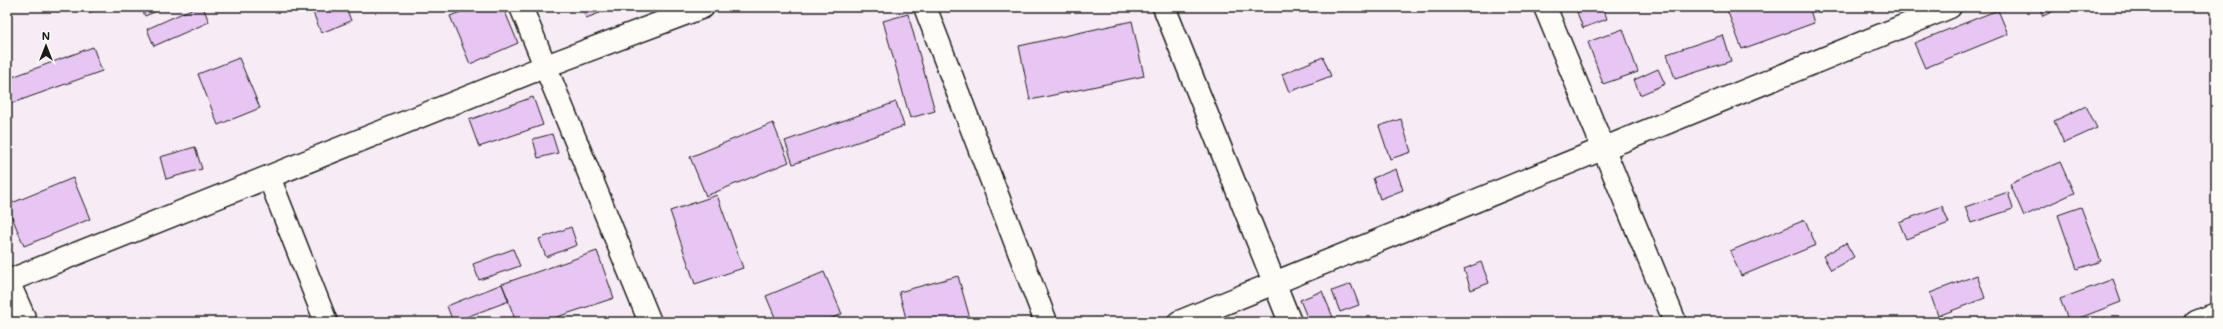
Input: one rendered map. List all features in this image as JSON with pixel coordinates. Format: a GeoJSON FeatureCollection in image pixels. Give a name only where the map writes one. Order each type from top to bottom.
{"type":"FeatureCollection","features":[{"type":"Feature","properties":{"kind":"street"},"geometry":{"type":"LineString","coordinates":[[521,7],[650,322]]}},
{"type":"Feature","properties":{"kind":"street"},"geometry":{"type":"LineString","coordinates":[[26,322],[8,280],[546,66],[703,7]]}},
{"type":"Feature","properties":{"kind":"street"},"geometry":{"type":"LineString","coordinates":[[925,7],[1046,322]]}},
{"type":"Feature","properties":{"kind":"street"},"geometry":{"type":"LineString","coordinates":[[1164,7],[1290,322]]}},
{"type":"Feature","properties":{"kind":"street"},"geometry":{"type":"LineString","coordinates":[[1545,7],[1675,322]]}},
{"type":"Feature","properties":{"kind":"street"},"geometry":{"type":"LineString","coordinates":[[1178,322],[1950,7]]}},
{"type":"Feature","properties":{"kind":"street"},"geometry":{"type":"LineString","coordinates":[[269,177],[326,322]]}},
{"type":"Feature","properties":{"kind":"street"},"geometry":{"type":"LineString","coordinates":[[2196,322],[2216,314]]}},
{"type":"Feature","properties":{"kind":"building"},"geometry":{"type":"Polygon","coordinates":[[[86,7],[102,7],[88,13],[86,7]]]}},
{"type":"Feature","properties":{"kind":"building"},"geometry":{"type":"Polygon","coordinates":[[[141,7],[166,7],[145,16],[141,7]]]}},
{"type":"Feature","properties":{"kind":"building"},"geometry":{"type":"Polygon","coordinates":[[[196,7],[203,7],[209,22],[154,46],[147,29],[196,7]]]}},
{"type":"Feature","properties":{"kind":"building"},"geometry":{"type":"Polygon","coordinates":[[[311,7],[346,7],[351,21],[321,33],[311,7]]]}},
{"type":"Feature","properties":{"kind":"building"},"geometry":{"type":"Polygon","coordinates":[[[473,7],[503,7],[518,43],[470,64],[450,16],[473,7]]]}},
{"type":"Feature","properties":{"kind":"building"},"geometry":{"type":"Polygon","coordinates":[[[582,7],[616,7],[586,18],[582,7]]]}},
{"type":"Feature","properties":{"kind":"building"},"geometry":{"type":"Polygon","coordinates":[[[1575,7],[1603,7],[1607,19],[1583,28],[1575,7]]]}},
{"type":"Feature","properties":{"kind":"building"},"geometry":{"type":"Polygon","coordinates":[[[1734,7],[1809,7],[1814,23],[1742,49],[1727,10],[1734,7]]]}},
{"type":"Feature","properties":{"kind":"building"},"geometry":{"type":"Polygon","coordinates":[[[2039,7],[2062,7],[2043,16],[2039,7]]]}},
{"type":"Feature","properties":{"kind":"building"},"geometry":{"type":"Polygon","coordinates":[[[1998,10],[2008,34],[1925,68],[1914,43],[1998,10]]]}},
{"type":"Feature","properties":{"kind":"building"},"geometry":{"type":"Polygon","coordinates":[[[908,14],[935,111],[910,118],[883,21],[908,14]]]}},
{"type":"Feature","properties":{"kind":"building"},"geometry":{"type":"Polygon","coordinates":[[[1132,21],[1144,76],[1030,100],[1019,46],[1132,21]]]}},
{"type":"Feature","properties":{"kind":"building"},"geometry":{"type":"Polygon","coordinates":[[[1623,29],[1638,72],[1603,84],[1588,42],[1623,29]]]}},
{"type":"Feature","properties":{"kind":"building"},"geometry":{"type":"Polygon","coordinates":[[[1723,35],[1731,61],[1675,79],[1667,54],[1723,35]]]}},
{"type":"Feature","properties":{"kind":"building"},"geometry":{"type":"Polygon","coordinates":[[[93,47],[102,71],[7,105],[7,79],[93,47]]]}},
{"type":"Feature","properties":{"kind":"building"},"geometry":{"type":"Polygon","coordinates":[[[1323,57],[1331,76],[1289,92],[1282,74],[1323,57]]]}},
{"type":"Feature","properties":{"kind":"building"},"geometry":{"type":"Polygon","coordinates":[[[239,58],[260,108],[218,125],[198,74],[239,58]]]}},
{"type":"Feature","properties":{"kind":"building"},"geometry":{"type":"Polygon","coordinates":[[[1658,69],[1665,84],[1640,95],[1634,80],[1658,69]]]}},
{"type":"Feature","properties":{"kind":"building"},"geometry":{"type":"Polygon","coordinates":[[[533,97],[543,125],[479,147],[469,120],[533,97]]]}},
{"type":"Feature","properties":{"kind":"building"},"geometry":{"type":"Polygon","coordinates":[[[896,102],[904,126],[793,164],[785,141],[896,102]]]}},
{"type":"Feature","properties":{"kind":"building"},"geometry":{"type":"Polygon","coordinates":[[[2086,106],[2097,128],[2064,143],[2054,121],[2086,106]]]}},
{"type":"Feature","properties":{"kind":"building"},"geometry":{"type":"Polygon","coordinates":[[[1401,119],[1411,152],[1390,159],[1379,126],[1401,119]]]}},
{"type":"Feature","properties":{"kind":"building"},"geometry":{"type":"Polygon","coordinates":[[[773,123],[789,162],[706,196],[690,157],[773,123]]]}},
{"type":"Feature","properties":{"kind":"building"},"geometry":{"type":"Polygon","coordinates":[[[552,134],[558,153],[538,158],[533,139],[552,134]]]}},
{"type":"Feature","properties":{"kind":"building"},"geometry":{"type":"Polygon","coordinates":[[[195,147],[202,169],[166,179],[160,157],[195,147]]]}},
{"type":"Feature","properties":{"kind":"building"},"geometry":{"type":"Polygon","coordinates":[[[2060,162],[2074,193],[2024,216],[2010,184],[2060,162]]]}},
{"type":"Feature","properties":{"kind":"building"},"geometry":{"type":"Polygon","coordinates":[[[1396,169],[1403,190],[1380,199],[1373,178],[1396,169]]]}},
{"type":"Feature","properties":{"kind":"building"},"geometry":{"type":"Polygon","coordinates":[[[73,178],[90,219],[24,246],[7,205],[73,178]]]}},
{"type":"Feature","properties":{"kind":"building"},"geometry":{"type":"Polygon","coordinates":[[[2008,192],[2013,209],[1971,223],[1965,207],[2008,192]]]}},
{"type":"Feature","properties":{"kind":"building"},"geometry":{"type":"Polygon","coordinates":[[[717,195],[743,268],[695,284],[670,211],[717,195]]]}},
{"type":"Feature","properties":{"kind":"building"},"geometry":{"type":"Polygon","coordinates":[[[1942,206],[1949,223],[1906,239],[1899,222],[1942,206]]]}},
{"type":"Feature","properties":{"kind":"building"},"geometry":{"type":"Polygon","coordinates":[[[2081,207],[2101,261],[2077,269],[2058,215],[2081,207]]]}},
{"type":"Feature","properties":{"kind":"building"},"geometry":{"type":"Polygon","coordinates":[[[1805,220],[1816,245],[1741,276],[1730,251],[1805,220]]]}},
{"type":"Feature","properties":{"kind":"building"},"geometry":{"type":"Polygon","coordinates":[[[571,227],[577,245],[546,257],[539,239],[571,227]]]}},
{"type":"Feature","properties":{"kind":"building"},"geometry":{"type":"Polygon","coordinates":[[[1846,243],[1854,257],[1831,270],[1823,256],[1846,243]]]}},
{"type":"Feature","properties":{"kind":"building"},"geometry":{"type":"Polygon","coordinates":[[[513,249],[520,266],[479,280],[473,264],[513,249]]]}},
{"type":"Feature","properties":{"kind":"building"},"geometry":{"type":"Polygon","coordinates":[[[597,251],[614,298],[542,322],[516,322],[502,284],[597,251]]]}},
{"type":"Feature","properties":{"kind":"building"},"geometry":{"type":"Polygon","coordinates":[[[1481,262],[1489,283],[1471,290],[1464,269],[1481,262]]]}},
{"type":"Feature","properties":{"kind":"building"},"geometry":{"type":"Polygon","coordinates":[[[824,272],[842,314],[823,322],[777,322],[766,296],[824,272]]]}},
{"type":"Feature","properties":{"kind":"building"},"geometry":{"type":"Polygon","coordinates":[[[1977,275],[1985,298],[1938,316],[1930,293],[1977,275]]]}},
{"type":"Feature","properties":{"kind":"building"},"geometry":{"type":"Polygon","coordinates":[[[958,276],[971,322],[907,322],[899,292],[958,276]]]}},
{"type":"Feature","properties":{"kind":"building"},"geometry":{"type":"Polygon","coordinates":[[[2113,279],[2121,302],[2069,322],[2060,299],[2113,279]]]}},
{"type":"Feature","properties":{"kind":"building"},"geometry":{"type":"Polygon","coordinates":[[[502,284],[509,301],[453,322],[447,306],[502,284]]]}},
{"type":"Feature","properties":{"kind":"building"},"geometry":{"type":"Polygon","coordinates":[[[1351,284],[1359,305],[1340,312],[1332,291],[1351,284]]]}},
{"type":"Feature","properties":{"kind":"building"},"geometry":{"type":"Polygon","coordinates":[[[1322,291],[1335,322],[1309,322],[1300,300],[1322,291]]]}}]}
